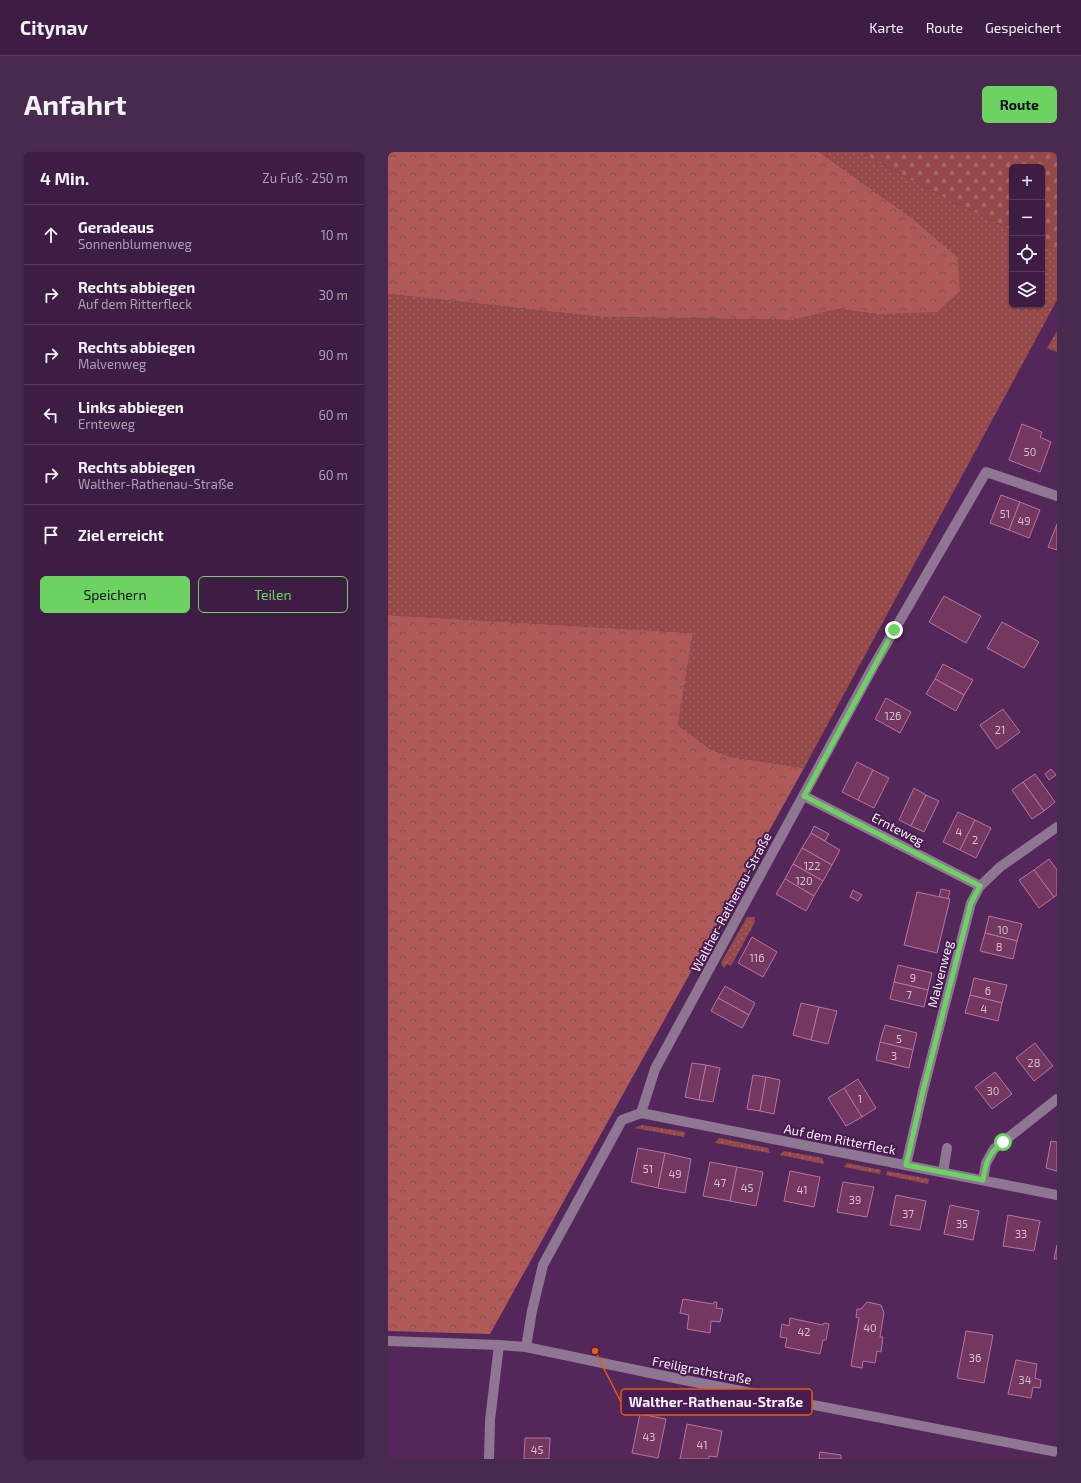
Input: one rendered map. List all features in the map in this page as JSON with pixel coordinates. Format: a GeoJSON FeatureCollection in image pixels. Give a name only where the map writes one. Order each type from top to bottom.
{"type":"FeatureCollection","features":[{"type":"Feature","properties":{"kind":"street","name":"Walther-Rathenau-Straße"},"geometry":{"type":"LineString","coordinates":[[641,1113],[655,1069],[873,667],[986,472],[1057,496]]}},
{"type":"Feature","properties":{"kind":"street","name":"Ernteweg"},"geometry":{"type":"LineString","coordinates":[[804,796],[980,886]]}},
{"type":"Feature","properties":{"kind":"street","name":"Malvenweg"},"geometry":{"type":"LineString","coordinates":[[906,1165],[923,1091],[971,903],[980,886],[1000,867],[1057,827]]}},
{"type":"Feature","properties":{"kind":"street"},"geometry":{"type":"LineString","coordinates":[[983,1180],[986,1163],[994,1149],[1057,1099]]}},
{"type":"Feature","properties":{"kind":"street","name":"Auf dem Ritterfleck"},"geometry":{"type":"LineString","coordinates":[[641,1113],[1057,1195]]}},
{"type":"Feature","properties":{"kind":"street"},"geometry":{"type":"LineString","coordinates":[[526,1347],[532,1311],[543,1265],[622,1120],[641,1113]]}},
{"type":"Feature","properties":{"kind":"street"},"geometry":{"type":"LineString","coordinates":[[943,1172],[948,1148]]}},
{"type":"Feature","properties":{"kind":"street","name":"Freiligrathstraße"},"geometry":{"type":"LineString","coordinates":[[388,1341],[526,1347],[679,1379],[1057,1452]]}},
{"type":"Feature","properties":{"kind":"street"},"geometry":{"type":"LineString","coordinates":[[489,1459],[490,1420],[499,1345]]}},
{"type":"Feature","properties":{"kind":"green space"},"geometry":{"type":"Polygon","coordinates":[[[388,152],[819,152],[909,216],[957,257],[960,291],[937,312],[877,314],[838,309],[793,320],[602,317],[388,294],[388,152]]]}},
{"type":"Feature","properties":{"kind":"green space"},"geometry":{"type":"Polygon","coordinates":[[[819,152],[863,152],[865,155],[945,198],[1009,229],[1009,308],[1045,308],[1045,245],[1057,251],[1057,300],[804,768],[731,757],[710,749],[678,725],[693,633],[388,615],[388,294],[602,317],[793,320],[838,309],[877,314],[909,216],[819,152]]]}},
{"type":"Feature","properties":{"kind":"green space"},"geometry":{"type":"Polygon","coordinates":[[[863,152],[1057,152],[1057,251],[1045,245],[1045,164],[1009,164],[1009,229],[945,198],[865,155],[863,152]]]}},
{"type":"Feature","properties":{"kind":"green space"},"geometry":{"type":"Polygon","coordinates":[[[1057,331],[1057,352],[1047,348],[1057,331]]]}},
{"type":"Feature","properties":{"kind":"green space"},"geometry":{"type":"Polygon","coordinates":[[[388,615],[693,633],[678,725],[710,749],[731,757],[804,768],[490,1334],[388,1331],[388,615]]]}},
{"type":"Feature","properties":{"kind":"green space"},"geometry":{"type":"Polygon","coordinates":[[[747,917],[754,917],[755,922],[731,966],[727,964],[724,968],[721,963],[747,917]]]}},
{"type":"Feature","properties":{"kind":"green space"},"geometry":{"type":"Polygon","coordinates":[[[642,1125],[685,1132],[684,1137],[634,1128],[642,1125]]]}},
{"type":"Feature","properties":{"kind":"green space"},"geometry":{"type":"Polygon","coordinates":[[[719,1138],[768,1148],[770,1153],[715,1143],[719,1138]]]}},
{"type":"Feature","properties":{"kind":"green space"},"geometry":{"type":"Polygon","coordinates":[[[784,1151],[822,1158],[824,1164],[780,1155],[784,1151]]]}},
{"type":"Feature","properties":{"kind":"green space"},"geometry":{"type":"Polygon","coordinates":[[[847,1163],[881,1170],[880,1174],[844,1167],[847,1163]]]}},
{"type":"Feature","properties":{"kind":"green space"},"geometry":{"type":"Polygon","coordinates":[[[887,1171],[929,1179],[928,1184],[886,1175],[887,1171]]]}},
{"type":"Feature","properties":{"kind":"building"},"geometry":{"type":"Polygon","coordinates":[[[1022,424],[1042,432],[1040,437],[1051,442],[1040,472],[1009,460],[1022,424]]]}},
{"type":"Feature","properties":{"kind":"building"},"geometry":{"type":"Polygon","coordinates":[[[1001,495],[1020,502],[1009,530],[990,523],[1001,495]]]}},
{"type":"Feature","properties":{"kind":"building"},"geometry":{"type":"Polygon","coordinates":[[[1020,502],[1040,510],[1029,538],[1009,530],[1020,502]]]}},
{"type":"Feature","properties":{"kind":"building"},"geometry":{"type":"Polygon","coordinates":[[[1057,524],[1057,550],[1048,547],[1057,524]]]}},
{"type":"Feature","properties":{"kind":"building"},"geometry":{"type":"Polygon","coordinates":[[[944,596],[981,616],[966,643],[929,622],[944,596]]]}},
{"type":"Feature","properties":{"kind":"building"},"geometry":{"type":"Polygon","coordinates":[[[1002,622],[1039,642],[1024,668],[987,648],[1002,622]]]}},
{"type":"Feature","properties":{"kind":"building"},"geometry":{"type":"Polygon","coordinates":[[[943,664],[973,680],[964,695],[935,679],[943,664]]]}},
{"type":"Feature","properties":{"kind":"building"},"geometry":{"type":"Polygon","coordinates":[[[935,679],[964,695],[956,711],[926,694],[935,679]]]}},
{"type":"Feature","properties":{"kind":"building"},"geometry":{"type":"Polygon","coordinates":[[[886,698],[911,712],[900,733],[875,719],[886,698]]]}},
{"type":"Feature","properties":{"kind":"building"},"geometry":{"type":"Polygon","coordinates":[[[1003,709],[1020,732],[997,749],[980,725],[1003,709]]]}},
{"type":"Feature","properties":{"kind":"building"},"geometry":{"type":"Polygon","coordinates":[[[857,762],[873,770],[858,800],[842,792],[857,762]]]}},
{"type":"Feature","properties":{"kind":"building"},"geometry":{"type":"Polygon","coordinates":[[[1051,769],[1056,775],[1049,780],[1045,774],[1051,769]]]}},
{"type":"Feature","properties":{"kind":"building"},"geometry":{"type":"Polygon","coordinates":[[[873,770],[889,778],[874,808],[858,800],[873,770]]]}},
{"type":"Feature","properties":{"kind":"building"},"geometry":{"type":"Polygon","coordinates":[[[1035,774],[1055,802],[1044,811],[1023,782],[1035,774]]]}},
{"type":"Feature","properties":{"kind":"building"},"geometry":{"type":"Polygon","coordinates":[[[1023,782],[1044,811],[1032,819],[1012,790],[1023,782]]]}},
{"type":"Feature","properties":{"kind":"building"},"geometry":{"type":"Polygon","coordinates":[[[914,788],[926,795],[911,826],[899,820],[914,788]]]}},
{"type":"Feature","properties":{"kind":"building"},"geometry":{"type":"Polygon","coordinates":[[[926,795],[939,801],[924,832],[911,826],[926,795]]]}},
{"type":"Feature","properties":{"kind":"building"},"geometry":{"type":"Polygon","coordinates":[[[958,812],[975,820],[960,850],[943,842],[958,812]]]}},
{"type":"Feature","properties":{"kind":"building"},"geometry":{"type":"Polygon","coordinates":[[[975,820],[991,828],[976,858],[960,850],[975,820]]]}},
{"type":"Feature","properties":{"kind":"building"},"geometry":{"type":"Polygon","coordinates":[[[814,826],[829,834],[825,841],[811,833],[814,826]]]}},
{"type":"Feature","properties":{"kind":"building"},"geometry":{"type":"Polygon","coordinates":[[[811,833],[840,850],[832,865],[802,848],[811,833]]]}},
{"type":"Feature","properties":{"kind":"building"},"geometry":{"type":"Polygon","coordinates":[[[802,848],[832,865],[823,881],[793,864],[802,848]]]}},
{"type":"Feature","properties":{"kind":"building"},"geometry":{"type":"Polygon","coordinates":[[[1049,859],[1057,870],[1057,895],[1054,897],[1034,870],[1049,859]]]}},
{"type":"Feature","properties":{"kind":"building"},"geometry":{"type":"Polygon","coordinates":[[[793,864],[823,881],[814,896],[785,879],[793,864]]]}},
{"type":"Feature","properties":{"kind":"building"},"geometry":{"type":"Polygon","coordinates":[[[1034,870],[1054,897],[1039,908],[1019,880],[1034,870]]]}},
{"type":"Feature","properties":{"kind":"building"},"geometry":{"type":"Polygon","coordinates":[[[785,879],[814,896],[806,911],[776,894],[785,879]]]}},
{"type":"Feature","properties":{"kind":"building"},"geometry":{"type":"Polygon","coordinates":[[[941,889],[950,891],[948,899],[939,897],[941,889]]]}},
{"type":"Feature","properties":{"kind":"building"},"geometry":{"type":"Polygon","coordinates":[[[853,890],[862,895],[858,901],[850,897],[853,890]]]}},
{"type":"Feature","properties":{"kind":"building"},"geometry":{"type":"Polygon","coordinates":[[[917,892],[950,899],[937,953],[904,945],[917,892]]]}},
{"type":"Feature","properties":{"kind":"building"},"geometry":{"type":"Polygon","coordinates":[[[989,916],[1022,924],[1017,941],[985,933],[989,916]]]}},
{"type":"Feature","properties":{"kind":"building"},"geometry":{"type":"Polygon","coordinates":[[[985,933],[1017,941],[1013,959],[980,951],[985,933]]]}},
{"type":"Feature","properties":{"kind":"building"},"geometry":{"type":"Polygon","coordinates":[[[752,937],[777,952],[763,977],[738,963],[752,937]]]}},
{"type":"Feature","properties":{"kind":"building"},"geometry":{"type":"Polygon","coordinates":[[[898,965],[932,973],[928,990],[894,982],[898,965]]]}},
{"type":"Feature","properties":{"kind":"building"},"geometry":{"type":"Polygon","coordinates":[[[974,978],[1007,985],[1002,1003],[970,995],[974,978]]]}},
{"type":"Feature","properties":{"kind":"building"},"geometry":{"type":"Polygon","coordinates":[[[894,982],[928,990],[924,1007],[890,999],[894,982]]]}},
{"type":"Feature","properties":{"kind":"building"},"geometry":{"type":"Polygon","coordinates":[[[725,986],[755,1003],[749,1015],[718,998],[725,986]]]}},
{"type":"Feature","properties":{"kind":"building"},"geometry":{"type":"Polygon","coordinates":[[[970,995],[1002,1003],[998,1021],[965,1013],[970,995]]]}},
{"type":"Feature","properties":{"kind":"building"},"geometry":{"type":"Polygon","coordinates":[[[718,998],[749,1015],[742,1028],[711,1011],[718,998]]]}},
{"type":"Feature","properties":{"kind":"building"},"geometry":{"type":"Polygon","coordinates":[[[801,1003],[819,1007],[811,1040],[793,1035],[801,1003]]]}},
{"type":"Feature","properties":{"kind":"building"},"geometry":{"type":"Polygon","coordinates":[[[819,1007],[837,1011],[828,1044],[811,1040],[819,1007]]]}},
{"type":"Feature","properties":{"kind":"building"},"geometry":{"type":"Polygon","coordinates":[[[885,1025],[917,1033],[913,1050],[880,1042],[885,1025]]]}},
{"type":"Feature","properties":{"kind":"building"},"geometry":{"type":"Polygon","coordinates":[[[880,1042],[913,1050],[909,1068],[876,1060],[880,1042]]]}},
{"type":"Feature","properties":{"kind":"building"},"geometry":{"type":"Polygon","coordinates":[[[1035,1043],[1053,1066],[1034,1081],[1016,1058],[1035,1043]]]}},
{"type":"Feature","properties":{"kind":"building"},"geometry":{"type":"Polygon","coordinates":[[[692,1063],[706,1065],[699,1100],[685,1097],[692,1063]]]}},
{"type":"Feature","properties":{"kind":"building"},"geometry":{"type":"Polygon","coordinates":[[[706,1065],[720,1068],[713,1102],[699,1100],[706,1065]]]}},
{"type":"Feature","properties":{"kind":"building"},"geometry":{"type":"Polygon","coordinates":[[[995,1072],[1012,1094],[992,1109],[975,1087],[995,1072]]]}},
{"type":"Feature","properties":{"kind":"building"},"geometry":{"type":"Polygon","coordinates":[[[753,1075],[766,1077],[760,1111],[747,1109],[753,1075]]]}},
{"type":"Feature","properties":{"kind":"building"},"geometry":{"type":"Polygon","coordinates":[[[766,1077],[780,1080],[774,1114],[760,1111],[766,1077]]]}},
{"type":"Feature","properties":{"kind":"building"},"geometry":{"type":"Polygon","coordinates":[[[858,1079],[876,1108],[862,1117],[844,1088],[858,1079]]]}},
{"type":"Feature","properties":{"kind":"building"},"geometry":{"type":"Polygon","coordinates":[[[844,1088],[862,1117],[846,1126],[828,1098],[844,1088]]]}},
{"type":"Feature","properties":{"kind":"building"},"geometry":{"type":"Polygon","coordinates":[[[1051,1141],[1057,1142],[1057,1171],[1046,1168],[1051,1141]]]}},
{"type":"Feature","properties":{"kind":"building"},"geometry":{"type":"Polygon","coordinates":[[[638,1148],[665,1153],[658,1188],[631,1182],[638,1148]]]}},
{"type":"Feature","properties":{"kind":"building"},"geometry":{"type":"Polygon","coordinates":[[[665,1153],[691,1159],[685,1193],[658,1188],[665,1153]]]}},
{"type":"Feature","properties":{"kind":"building"},"geometry":{"type":"Polygon","coordinates":[[[710,1162],[737,1167],[730,1201],[703,1196],[710,1162]]]}},
{"type":"Feature","properties":{"kind":"building"},"geometry":{"type":"Polygon","coordinates":[[[737,1167],[763,1172],[756,1206],[730,1201],[737,1167]]]}},
{"type":"Feature","properties":{"kind":"building"},"geometry":{"type":"Polygon","coordinates":[[[790,1171],[820,1177],[814,1207],[784,1201],[790,1171]]]}},
{"type":"Feature","properties":{"kind":"building"},"geometry":{"type":"Polygon","coordinates":[[[843,1182],[874,1187],[867,1217],[837,1212],[843,1182]]]}},
{"type":"Feature","properties":{"kind":"building"},"geometry":{"type":"Polygon","coordinates":[[[896,1195],[926,1201],[920,1230],[890,1225],[896,1195]]]}},
{"type":"Feature","properties":{"kind":"building"},"geometry":{"type":"Polygon","coordinates":[[[950,1205],[979,1211],[973,1240],[944,1234],[950,1205]]]}},
{"type":"Feature","properties":{"kind":"building"},"geometry":{"type":"Polygon","coordinates":[[[1008,1215],[1040,1221],[1034,1251],[1003,1246],[1008,1215]]]}},
{"type":"Feature","properties":{"kind":"building"},"geometry":{"type":"Polygon","coordinates":[[[1057,1245],[1057,1259],[1054,1259],[1057,1245]]]}},
{"type":"Feature","properties":{"kind":"building"},"geometry":{"type":"Polygon","coordinates":[[[683,1299],[713,1304],[714,1302],[717,1302],[716,1308],[723,1309],[720,1322],[711,1321],[710,1333],[687,1329],[689,1315],[680,1313],[683,1299]]]}},
{"type":"Feature","properties":{"kind":"building"},"geometry":{"type":"Polygon","coordinates":[[[867,1302],[881,1305],[884,1313],[880,1337],[883,1337],[881,1352],[877,1351],[875,1363],[863,1361],[862,1368],[851,1366],[859,1318],[856,1317],[857,1309],[861,1309],[867,1302]]]}},
{"type":"Feature","properties":{"kind":"building"},"geometry":{"type":"Polygon","coordinates":[[[790,1318],[823,1325],[824,1323],[829,1324],[826,1340],[823,1340],[820,1354],[785,1347],[787,1338],[780,1337],[782,1324],[789,1326],[790,1318]]]}},
{"type":"Feature","properties":{"kind":"building"},"geometry":{"type":"Polygon","coordinates":[[[966,1331],[993,1335],[984,1383],[957,1378],[966,1331]]]}},
{"type":"Feature","properties":{"kind":"building"},"geometry":{"type":"Polygon","coordinates":[[[1016,1360],[1037,1364],[1035,1378],[1041,1380],[1040,1388],[1033,1387],[1031,1398],[1008,1394],[1016,1360]]]}},
{"type":"Feature","properties":{"kind":"building"},"geometry":{"type":"Polygon","coordinates":[[[640,1414],[666,1419],[658,1458],[632,1453],[640,1414]]]}},
{"type":"Feature","properties":{"kind":"building"},"geometry":{"type":"Polygon","coordinates":[[[687,1424],[722,1431],[717,1457],[709,1456],[709,1459],[680,1459],[687,1424]]]}},
{"type":"Feature","properties":{"kind":"building"},"geometry":{"type":"Polygon","coordinates":[[[525,1438],[550,1438],[549,1459],[524,1459],[525,1438]]]}},
{"type":"Feature","properties":{"kind":"building"},"geometry":{"type":"Polygon","coordinates":[[[820,1452],[841,1455],[841,1459],[819,1459],[820,1452]]]}},
{"type":"Feature","properties":{"kind":"place","name":"Walther-Rathenau-Straße"},"geometry":{"type":"Point","coordinates":[595,1351]}},
{"type":"Feature","properties":{"kind":"route"},"geometry":{"type":"LineString","coordinates":[[894,630],[804,796],[980,886],[971,903],[923,1091],[906,1165],[983,1180],[986,1163],[994,1149],[1003,1142]]}}]}
